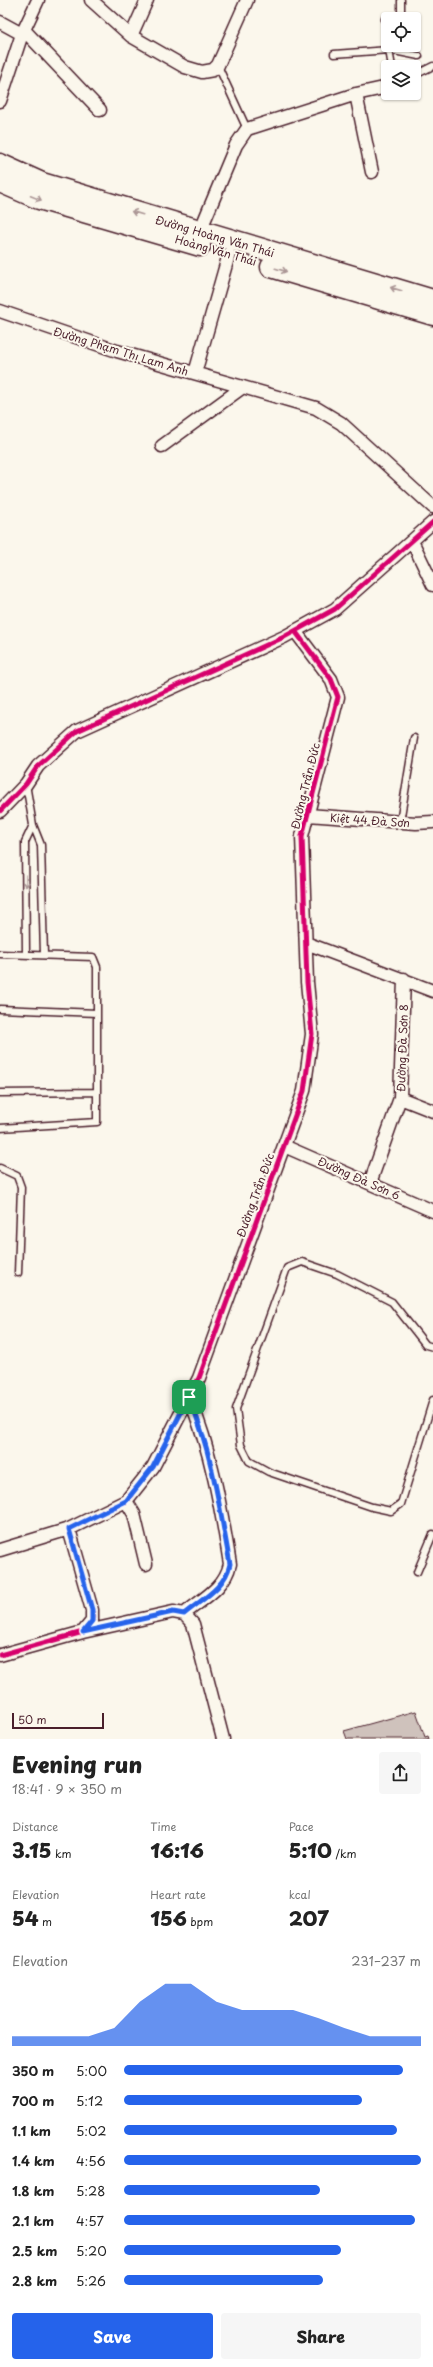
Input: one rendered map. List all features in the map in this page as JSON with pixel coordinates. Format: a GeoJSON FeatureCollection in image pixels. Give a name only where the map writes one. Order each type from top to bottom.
{"type":"FeatureCollection","features":[{"type":"Feature","properties":{"kind":"main road","name":"Đường Hoàng Văn Thái"},"geometry":{"type":"LineString","coordinates":[[0,164],[42,184],[433,300]]}},
{"type":"Feature","properties":{"kind":"main road","name":"Hoàng Văn Thái"},"geometry":{"type":"LineString","coordinates":[[0,182],[39,199],[433,315]]}},
{"type":"Feature","properties":{"kind":"street"},"geometry":{"type":"LineString","coordinates":[[0,101],[23,32],[38,0]]}},
{"type":"Feature","properties":{"kind":"street"},"geometry":{"type":"LineString","coordinates":[[91,0],[131,36],[185,67],[202,72],[213,70],[218,66],[247,0]]}},
{"type":"Feature","properties":{"kind":"street"},"geometry":{"type":"LineString","coordinates":[[131,36],[148,0]]}},
{"type":"Feature","properties":{"kind":"street"},"geometry":{"type":"LineString","coordinates":[[0,22],[23,32],[100,110]]}},
{"type":"Feature","properties":{"kind":"street"},"geometry":{"type":"LineString","coordinates":[[200,231],[236,144],[247,129],[356,94],[381,89]]}},
{"type":"Feature","properties":{"kind":"street"},"geometry":{"type":"LineString","coordinates":[[356,94],[372,172]]}},
{"type":"Feature","properties":{"kind":"street"},"geometry":{"type":"LineString","coordinates":[[195,373],[229,254]]}},
{"type":"Feature","properties":{"kind":"street","name":"Đường Phạm Thị Lam Anh"},"geometry":{"type":"LineString","coordinates":[[0,312],[116,351],[316,408],[341,423],[433,507]]}},
{"type":"Feature","properties":{"kind":"street"},"geometry":{"type":"LineString","coordinates":[[162,446],[243,387]]}},
{"type":"Feature","properties":{"kind":"street"},"geometry":{"type":"LineString","coordinates":[[0,811],[26,784],[38,766],[77,731],[295,631],[335,609],[433,522]]}},
{"type":"Feature","properties":{"kind":"street"},"geometry":{"type":"LineString","coordinates":[[412,541],[433,585]]}},
{"type":"Feature","properties":{"kind":"street","name":"Đường Trần Đức"},"geometry":{"type":"LineString","coordinates":[[0,1550],[69,1529],[126,1501],[153,1467],[199,1378],[304,1091],[312,1034],[306,943],[302,836],[338,696],[331,679],[295,631]]}},
{"type":"Feature","properties":{"kind":"street","name":"Kiệt 44 Đà Sơn"},"geometry":{"type":"LineString","coordinates":[[308,815],[400,822],[433,822]]}},
{"type":"Feature","properties":{"kind":"street"},"geometry":{"type":"LineString","coordinates":[[306,943],[433,991]]}},
{"type":"Feature","properties":{"kind":"street","name":"Đường Đà Sơn 8"},"geometry":{"type":"LineString","coordinates":[[370,1183],[400,1098],[404,979]]}},
{"type":"Feature","properties":{"kind":"street"},"geometry":{"type":"LineString","coordinates":[[400,1098],[433,1111]]}},
{"type":"Feature","properties":{"kind":"street","name":"Đường Đà Sơn 6"},"geometry":{"type":"LineString","coordinates":[[284,1146],[433,1211]]}},
{"type":"Feature","properties":{"kind":"street"},"geometry":{"type":"LineString","coordinates":[[184,1614],[222,1583],[228,1575],[230,1564],[215,1482],[198,1417],[189,1397]]}},
{"type":"Feature","properties":{"kind":"street"},"geometry":{"type":"LineString","coordinates":[[126,1501],[134,1514],[146,1564]]}},
{"type":"Feature","properties":{"kind":"street"},"geometry":{"type":"LineString","coordinates":[[69,1529],[92,1610],[92,1621],[83,1632]]}},
{"type":"Feature","properties":{"kind":"street"},"geometry":{"type":"LineString","coordinates":[[0,1654],[83,1632],[173,1612],[184,1614],[193,1624],[223,1739]]}},
{"type":"Feature","properties":{"kind":"lane"},"geometry":{"type":"LineString","coordinates":[[401,0],[401,12]]}},
{"type":"Feature","properties":{"kind":"lane"},"geometry":{"type":"LineString","coordinates":[[334,54],[381,47]]}},
{"type":"Feature","properties":{"kind":"lane"},"geometry":{"type":"LineString","coordinates":[[407,52],[419,56]]}},
{"type":"Feature","properties":{"kind":"lane"},"geometry":{"type":"LineString","coordinates":[[218,66],[247,129]]}},
{"type":"Feature","properties":{"kind":"lane"},"geometry":{"type":"LineString","coordinates":[[421,72],[433,66]]}},
{"type":"Feature","properties":{"kind":"lane"},"geometry":{"type":"LineString","coordinates":[[400,822],[414,738]]}},
{"type":"Feature","properties":{"kind":"lane"},"geometry":{"type":"LineString","coordinates":[[26,784],[33,825],[41,845],[44,955]]}},
{"type":"Feature","properties":{"kind":"lane"},"geometry":{"type":"LineString","coordinates":[[26,954],[25,842],[33,825]]}},
{"type":"Feature","properties":{"kind":"lane"},"geometry":{"type":"LineString","coordinates":[[0,954],[93,957],[97,967],[97,1122],[0,1128]]}},
{"type":"Feature","properties":{"kind":"lane"},"geometry":{"type":"LineString","coordinates":[[0,1009],[97,1013]]}},
{"type":"Feature","properties":{"kind":"lane"},"geometry":{"type":"LineString","coordinates":[[0,1093],[97,1092]]}},
{"type":"Feature","properties":{"kind":"lane"},"geometry":{"type":"LineString","coordinates":[[0,1168],[17,1176],[21,1187],[18,1273]]}},
{"type":"Feature","properties":{"kind":"lane"},"geometry":{"type":"LineString","coordinates":[[433,1347],[426,1344],[392,1302],[337,1274],[302,1262],[287,1268],[236,1408],[241,1445],[249,1461],[269,1472],[372,1507],[392,1511],[401,1504],[433,1400]]}},
{"type":"Feature","properties":{"kind":"lane"},"geometry":{"type":"LineString","coordinates":[[417,1572],[433,1534]]}},
{"type":"Feature","properties":{"kind":"building"},"geometry":{"type":"Polygon","coordinates":[[[416,1711],[425,1737],[428,1736],[429,1739],[347,1739],[344,1731],[416,1711]]]}},
{"type":"Feature","properties":{"kind":"cycle path"},"geometry":{"type":"LineString","coordinates":[[0,811],[26,784],[38,766],[77,731],[284,637],[335,609],[433,522]]}},
{"type":"Feature","properties":{"kind":"cycle path"},"geometry":{"type":"LineString","coordinates":[[0,1655],[83,1632],[92,1621],[92,1610],[69,1529],[126,1501],[153,1467],[199,1378],[304,1091],[312,1034],[307,982],[302,836],[338,697],[331,679],[295,631]]}},
{"type":"Feature","properties":{"kind":"route"},"geometry":{"type":"LineString","coordinates":[[189,1397],[198,1417],[215,1482],[230,1564],[228,1575],[222,1583],[204,1596],[184,1614],[173,1612],[83,1632],[92,1621],[92,1610],[75,1543],[69,1529],[126,1501],[153,1467],[189,1397]]}}]}
